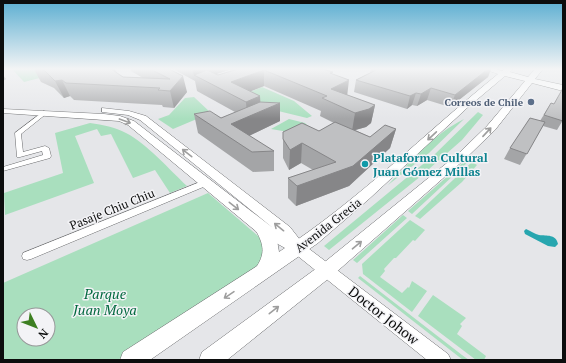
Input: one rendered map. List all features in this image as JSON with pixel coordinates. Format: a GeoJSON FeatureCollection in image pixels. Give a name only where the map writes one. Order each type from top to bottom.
{"type":"FeatureCollection","features":[{"type":"Feature","properties":{"kind":"main road","name":"Avenida Grecia"},"geometry":{"type":"LineString","coordinates":[[131,360],[299,249],[364,196],[486,86]]}},
{"type":"Feature","properties":{"kind":"main road"},"geometry":{"type":"LineString","coordinates":[[210,360],[327,270],[479,140],[525,86]]}},
{"type":"Feature","properties":{"kind":"main road"},"geometry":{"type":"LineString","coordinates":[[262,273],[270,259],[272,250],[271,242],[263,229]]}},
{"type":"Feature","properties":{"kind":"street"},"geometry":{"type":"LineString","coordinates":[[3,104],[120,111],[139,116],[285,232],[299,249]]}},
{"type":"Feature","properties":{"kind":"street"},"geometry":{"type":"LineString","coordinates":[[3,169],[47,156],[45,148],[20,155],[18,133],[54,107]]}},
{"type":"Feature","properties":{"kind":"street"},"geometry":{"type":"LineString","coordinates":[[3,111],[104,117],[126,121],[136,127],[263,229],[299,249]]}},
{"type":"Feature","properties":{"kind":"street"},"geometry":{"type":"LineString","coordinates":[[205,183],[218,178]]}},
{"type":"Feature","properties":{"kind":"street","name":"Pasaje Chiu Chiu"},"geometry":{"type":"LineString","coordinates":[[28,256],[205,183]]}},
{"type":"Feature","properties":{"kind":"street","name":"Doctor Johow"},"geometry":{"type":"LineString","coordinates":[[299,249],[442,360]]}},
{"type":"Feature","properties":{"kind":"green space"},"geometry":{"type":"Polygon","coordinates":[[[262,87],[294,101],[312,116],[307,118],[270,109],[242,95],[262,87]]]}},
{"type":"Feature","properties":{"kind":"green space"},"geometry":{"type":"Polygon","coordinates":[[[194,97],[211,113],[173,129],[158,119],[169,115],[185,98],[194,97]]]}},
{"type":"Feature","properties":{"kind":"green space"},"geometry":{"type":"Polygon","coordinates":[[[478,112],[483,115],[462,140],[421,176],[329,250],[324,246],[434,155],[478,112]]]}},
{"type":"Feature","properties":{"kind":"green space"},"geometry":{"type":"Polygon","coordinates":[[[289,119],[305,123],[309,127],[306,135],[271,129],[289,119]]]}},
{"type":"Feature","properties":{"kind":"green space"},"geometry":{"type":"Polygon","coordinates":[[[464,119],[429,153],[388,185],[433,140],[453,125],[464,119]]]}},
{"type":"Feature","properties":{"kind":"green space"},"geometry":{"type":"Polygon","coordinates":[[[90,123],[104,125],[134,137],[150,150],[187,186],[170,193],[155,170],[133,178],[111,134],[101,136],[97,129],[75,136],[94,183],[5,215],[4,193],[63,173],[55,133],[90,123]]]}},
{"type":"Feature","properties":{"kind":"green space"},"geometry":{"type":"Polygon","coordinates":[[[466,160],[469,161],[412,214],[408,211],[466,160]]]}},
{"type":"Feature","properties":{"kind":"green space"},"geometry":{"type":"Polygon","coordinates":[[[472,162],[477,165],[462,182],[420,219],[415,216],[472,162]]]}},
{"type":"Feature","properties":{"kind":"green space","name":"Parque Juan Moya"},"geometry":{"type":"Polygon","coordinates":[[[208,193],[265,242],[264,264],[118,360],[3,360],[3,283],[208,193]]]}},
{"type":"Feature","properties":{"kind":"green space"},"geometry":{"type":"Polygon","coordinates":[[[403,215],[407,218],[357,263],[353,260],[403,215]]]}},
{"type":"Feature","properties":{"kind":"green space"},"geometry":{"type":"Polygon","coordinates":[[[410,220],[425,230],[415,241],[413,240],[396,258],[394,258],[384,269],[385,271],[380,277],[402,293],[408,287],[409,288],[412,281],[427,291],[412,312],[363,274],[362,264],[410,220]]]}},
{"type":"Feature","properties":{"kind":"green space"},"geometry":{"type":"Polygon","coordinates":[[[360,276],[469,360],[463,360],[358,278],[360,276]]]}},
{"type":"Feature","properties":{"kind":"green space"},"geometry":{"type":"Polygon","coordinates":[[[433,295],[466,318],[460,324],[462,326],[457,334],[486,356],[484,360],[476,360],[418,316],[433,295]]]}},
{"type":"Feature","properties":{"kind":"water"},"geometry":{"type":"Polygon","coordinates":[[[526,229],[539,235],[553,237],[558,244],[555,247],[548,246],[525,234],[524,231],[526,229]]]}},
{"type":"Feature","properties":{"kind":"building"},"geometry":{"type":"Polygon","coordinates":[[[121,86],[174,86],[170,91],[158,90],[160,88],[121,86]]]}},
{"type":"Feature","properties":{"kind":"building"},"geometry":{"type":"Polygon","coordinates":[[[215,86],[239,86],[260,96],[246,102],[215,86]]]}},
{"type":"Feature","properties":{"kind":"building"},"geometry":{"type":"Polygon","coordinates":[[[303,86],[337,86],[331,89],[375,105],[369,109],[355,113],[322,98],[327,96],[303,86]]]}},
{"type":"Feature","properties":{"kind":"building"},"geometry":{"type":"Polygon","coordinates":[[[376,86],[466,86],[455,95],[431,88],[421,94],[416,93],[410,96],[376,86]]]}},
{"type":"Feature","properties":{"kind":"building"},"geometry":{"type":"Polygon","coordinates":[[[563,88],[563,121],[544,115],[551,103],[554,104],[563,88]]]}},
{"type":"Feature","properties":{"kind":"building"},"geometry":{"type":"Polygon","coordinates":[[[260,102],[280,103],[231,124],[274,151],[252,152],[194,114],[210,111],[221,118],[260,102]]]}},
{"type":"Feature","properties":{"kind":"building"},"geometry":{"type":"Polygon","coordinates":[[[530,118],[545,122],[527,154],[510,148],[530,118]]]}},
{"type":"Feature","properties":{"kind":"building"},"geometry":{"type":"Polygon","coordinates":[[[335,122],[370,137],[385,125],[396,129],[353,166],[297,186],[288,178],[336,162],[302,143],[290,150],[283,139],[283,132],[302,123],[319,131],[335,122]]]}},
{"type":"Feature","properties":{"kind":"place","name":"Correos de Chile"},"geometry":{"type":"Point","coordinates":[531,102]}},
{"type":"Feature","properties":{"kind":"place","name":"Plataforma Cultural Juan Gómez Millas"},"geometry":{"type":"Point","coordinates":[365,164]}}]}
